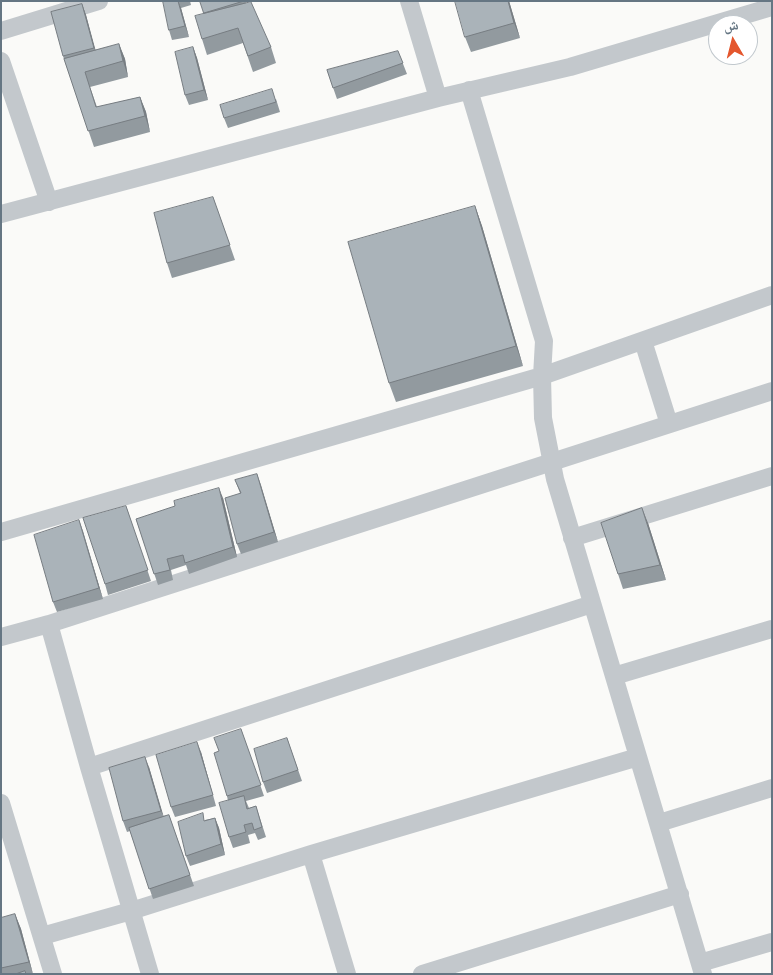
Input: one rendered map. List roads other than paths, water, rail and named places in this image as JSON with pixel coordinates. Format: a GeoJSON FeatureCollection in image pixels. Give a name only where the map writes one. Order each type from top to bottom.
{"type":"FeatureCollection","features":[{"type":"Feature","properties":{"kind":"street"},"geometry":{"type":"LineString","coordinates":[[1,31],[99,1]]}},
{"type":"Feature","properties":{"kind":"street"},"geometry":{"type":"LineString","coordinates":[[409,1],[438,98]]}},
{"type":"Feature","properties":{"kind":"street"},"geometry":{"type":"LineString","coordinates":[[1,214],[438,98],[570,67],[772,7]]}},
{"type":"Feature","properties":{"kind":"street"},"geometry":{"type":"LineString","coordinates":[[1,61],[49,202]]}},
{"type":"Feature","properties":{"kind":"street"},"geometry":{"type":"LineString","coordinates":[[469,90],[544,341],[542,376],[543,418],[551,462],[572,538],[702,969],[772,942]]}},
{"type":"Feature","properties":{"kind":"street"},"geometry":{"type":"LineString","coordinates":[[1,532],[542,376],[772,295]]}},
{"type":"Feature","properties":{"kind":"street"},"geometry":{"type":"LineString","coordinates":[[643,341],[670,424]]}},
{"type":"Feature","properties":{"kind":"street"},"geometry":{"type":"LineString","coordinates":[[1,638],[772,391]]}},
{"type":"Feature","properties":{"kind":"street"},"geometry":{"type":"LineString","coordinates":[[572,538],[772,476]]}},
{"type":"Feature","properties":{"kind":"street"},"geometry":{"type":"LineString","coordinates":[[88,767],[592,604]]}},
{"type":"Feature","properties":{"kind":"street"},"geometry":{"type":"LineString","coordinates":[[49,624],[88,767],[150,974]]}},
{"type":"Feature","properties":{"kind":"street"},"geometry":{"type":"LineString","coordinates":[[614,676],[772,629]]}},
{"type":"Feature","properties":{"kind":"street"},"geometry":{"type":"LineString","coordinates":[[42,936],[131,911],[311,854],[638,757]]}},
{"type":"Feature","properties":{"kind":"street"},"geometry":{"type":"LineString","coordinates":[[659,823],[772,788]]}},
{"type":"Feature","properties":{"kind":"street"},"geometry":{"type":"LineString","coordinates":[[1,803],[53,974]]}},
{"type":"Feature","properties":{"kind":"street"},"geometry":{"type":"LineString","coordinates":[[311,854],[347,974]]}},
{"type":"Feature","properties":{"kind":"street"},"geometry":{"type":"LineString","coordinates":[[422,974],[680,894]]}}]}
